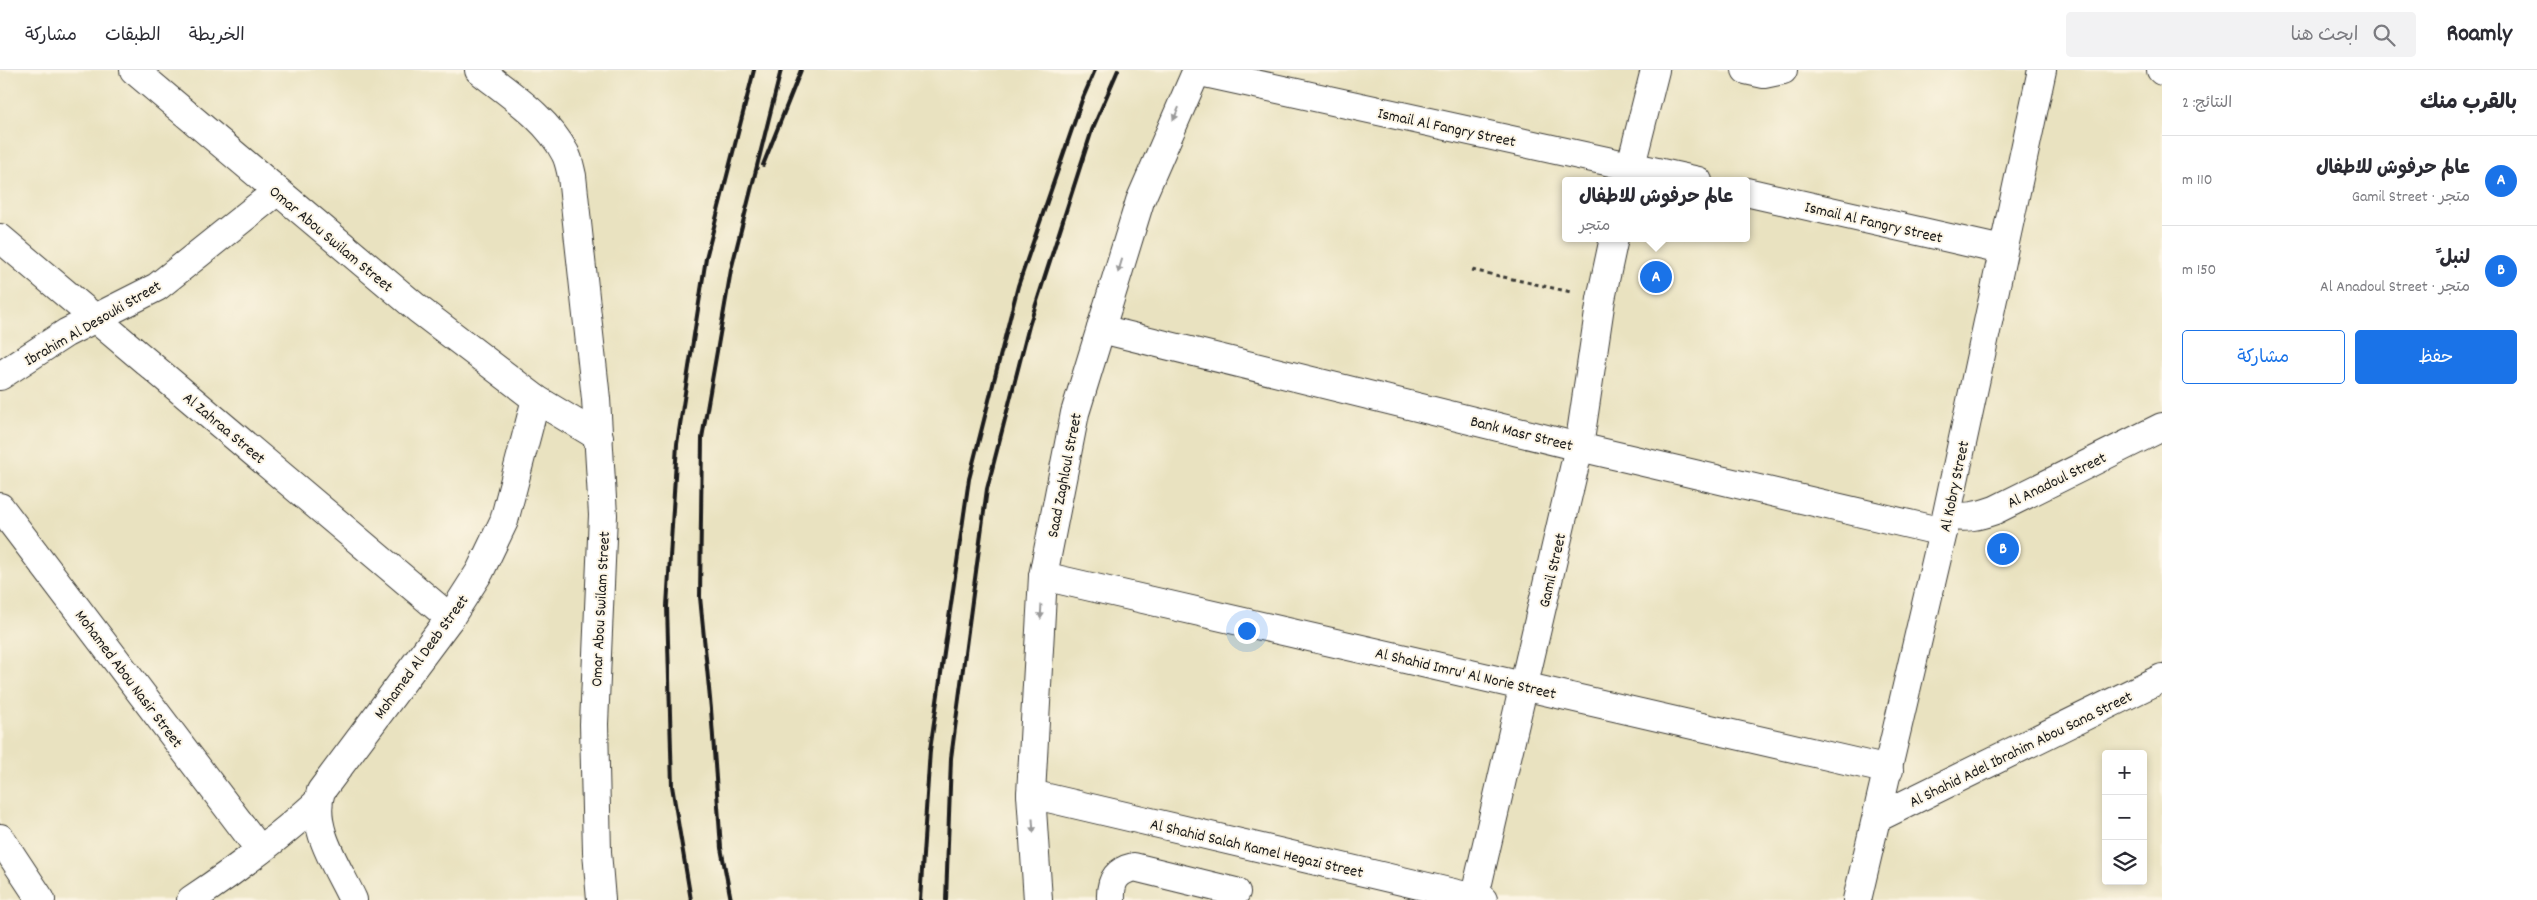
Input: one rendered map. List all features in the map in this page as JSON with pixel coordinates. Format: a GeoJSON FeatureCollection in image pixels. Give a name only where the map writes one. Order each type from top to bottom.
{"type":"FeatureCollection","features":[{"type":"Feature","properties":{"kind":"street","name":"Omar Abou Swilam Street"},"geometry":{"type":"LineString","coordinates":[[134,70],[276,192],[418,310],[536,399],[600,437]]}},
{"type":"Feature","properties":{"kind":"street","name":"Omar Abou Swilam Street"},"geometry":{"type":"LineString","coordinates":[[479,70],[534,114],[554,136],[566,154],[572,176],[600,437],[604,515],[594,724],[597,852],[601,900]]}},
{"type":"Feature","properties":{"kind":"street"},"geometry":{"type":"LineString","coordinates":[[1629,173],[1655,70]]}},
{"type":"Feature","properties":{"kind":"street"},"geometry":{"type":"LineString","coordinates":[[1746,70],[1764,74],[1784,70]]}},
{"type":"Feature","properties":{"kind":"street","name":"Al Kobry Street"},"geometry":{"type":"LineString","coordinates":[[1857,900],[1889,770],[1945,523],[2042,70]]}},
{"type":"Feature","properties":{"kind":"street","name":"Ismail Al Fangry Street"},"geometry":{"type":"LineString","coordinates":[[1196,71],[1629,173],[1664,177]]}},
{"type":"Feature","properties":{"kind":"street","name":"Saad Zaghloul Street"},"geometry":{"type":"LineString","coordinates":[[1038,900],[1031,794],[1043,576],[1075,413],[1140,201],[1196,71]]}},
{"type":"Feature","properties":{"kind":"street","name":"Ibrahim Al Desouki Street"},"geometry":{"type":"LineString","coordinates":[[0,376],[66,333],[157,287],[276,192]]}},
{"type":"Feature","properties":{"kind":"street","name":"Ismail Al Fangry Street"},"geometry":{"type":"LineString","coordinates":[[1750,193],[2002,250]]}},
{"type":"Feature","properties":{"kind":"street","name":"Al Zahraa Street"},"geometry":{"type":"LineString","coordinates":[[0,238],[450,618]]}},
{"type":"Feature","properties":{"kind":"street","name":"Gamil Street"},"geometry":{"type":"LineString","coordinates":[[1477,899],[1579,446],[1601,299],[1613,242]]}},
{"type":"Feature","properties":{"kind":"street","name":"Bank Masr Street"},"geometry":{"type":"LineString","coordinates":[[1101,329],[1579,446],[1945,523]]}},
{"type":"Feature","properties":{"kind":"street","name":"Mohamed Al Deeb Street"},"geometry":{"type":"LineString","coordinates":[[317,803],[329,779],[450,618],[480,571],[504,521],[536,399]]}},
{"type":"Feature","properties":{"kind":"street","name":"Al Anadoul Street"},"geometry":{"type":"LineString","coordinates":[[1945,523],[1995,510],[2162,427]]}},
{"type":"Feature","properties":{"kind":"street","name":"Mohamed Abou Nasir Street"},"geometry":{"type":"LineString","coordinates":[[0,507],[260,850]]}},
{"type":"Feature","properties":{"kind":"street","name":"Al Shahid Imru' Al Norie Street"},"geometry":{"type":"LineString","coordinates":[[1043,576],[1889,770]]}},
{"type":"Feature","properties":{"kind":"street","name":"Al Shahid Adel Ibrahim Abou Sana Street"},"geometry":{"type":"LineString","coordinates":[[1877,818],[2162,678]]}},
{"type":"Feature","properties":{"kind":"street","name":"Al Shahid Salah Kamel Hegazi Street"},"geometry":{"type":"LineString","coordinates":[[1031,794],[1477,899]]}},
{"type":"Feature","properties":{"kind":"street"},"geometry":{"type":"LineString","coordinates":[[192,900],[236,870],[284,833],[317,803]]}},
{"type":"Feature","properties":{"kind":"street"},"geometry":{"type":"LineString","coordinates":[[317,803],[320,829],[353,900]]}},
{"type":"Feature","properties":{"kind":"street"},"geometry":{"type":"LineString","coordinates":[[0,838],[41,900]]}},
{"type":"Feature","properties":{"kind":"street"},"geometry":{"type":"LineString","coordinates":[[1111,900],[1110,888],[1114,877],[1123,869],[1134,867],[1236,892]]}},
{"type":"Feature","properties":{"kind":"path"},"geometry":{"type":"LineString","coordinates":[[1472,270],[1601,299]]}},
{"type":"Feature","properties":{"kind":"railway"},"geometry":{"type":"LineString","coordinates":[[691,900],[672,786],[667,606],[677,444],[706,258],[754,70]]}},
{"type":"Feature","properties":{"kind":"railway"},"geometry":{"type":"LineString","coordinates":[[731,900],[721,848],[711,709],[700,597],[702,438],[731,270],[781,70]]}},
{"type":"Feature","properties":{"kind":"railway"},"geometry":{"type":"LineString","coordinates":[[763,165],[801,70]]}},
{"type":"Feature","properties":{"kind":"railway"},"geometry":{"type":"LineString","coordinates":[[920,900],[930,750],[969,479],[1018,286],[1082,100],[1095,70]]}},
{"type":"Feature","properties":{"kind":"railway"},"geometry":{"type":"LineString","coordinates":[[946,900],[951,758],[987,489],[1029,326],[1092,130],[1118,70]]}},
{"type":"Feature","properties":{"kind":"place","name":"عالم حرفوش للاطفال"},"geometry":{"type":"Point","coordinates":[1656,277]}},
{"type":"Feature","properties":{"kind":"place","name":"لنبل ً"},"geometry":{"type":"Point","coordinates":[2003,549]}}]}
